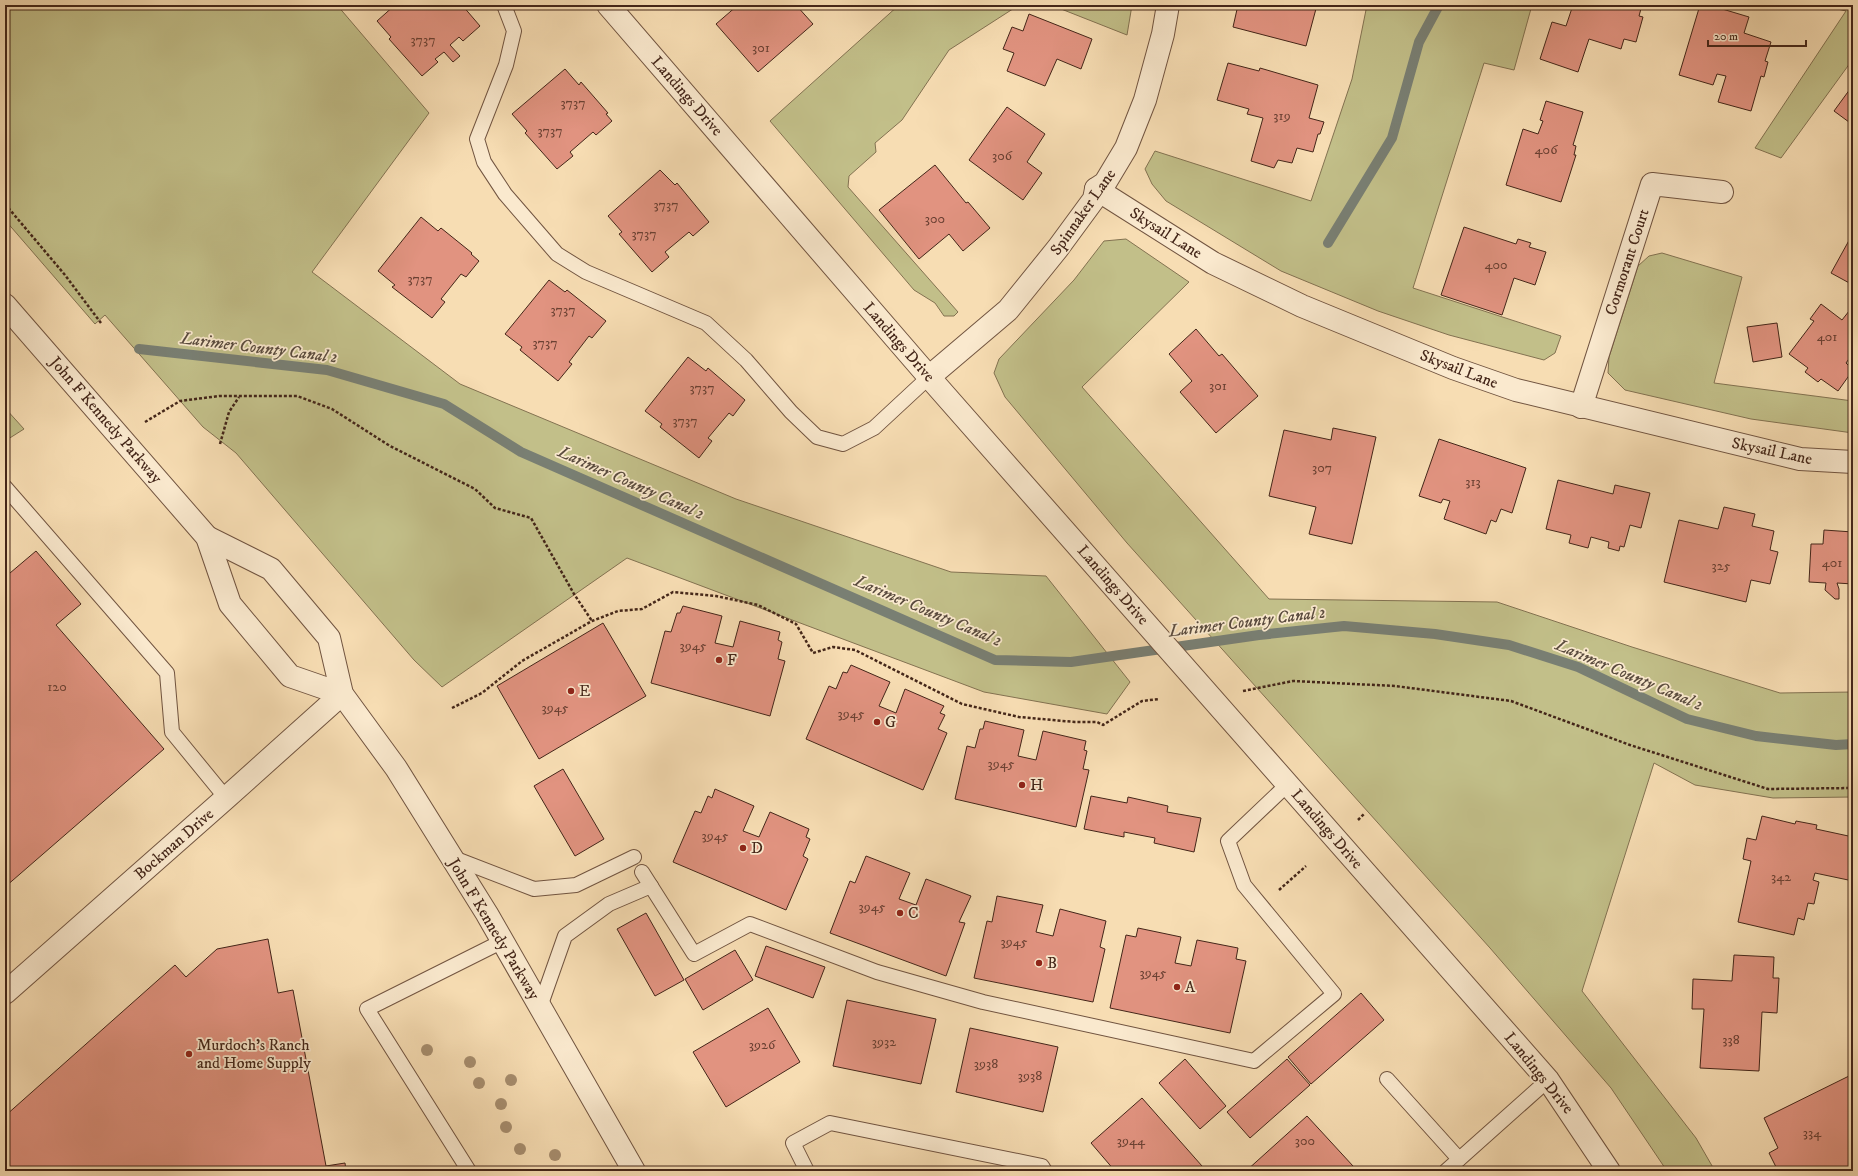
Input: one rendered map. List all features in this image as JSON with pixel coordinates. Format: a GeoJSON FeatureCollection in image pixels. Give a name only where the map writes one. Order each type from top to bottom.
{"type":"FeatureCollection","features":[{"type":"Feature","properties":{"kind":"street","name":"Spinnaker Lane"},"geometry":{"type":"LineString","coordinates":[[929,377],[1008,310],[1058,248],[1089,206],[1094,199],[1096,189],[1105,182],[1126,148],[1143,107],[1163,34],[1168,5]]}},
{"type":"Feature","properties":{"kind":"street","name":"Landings Drive"},"geometry":{"type":"LineString","coordinates":[[613,7],[929,377],[1548,1080],[1609,1171]]}},
{"type":"Feature","properties":{"kind":"street","name":"Cormorant Court"},"geometry":{"type":"LineString","coordinates":[[1581,406],[1652,184],[1722,192]]}},
{"type":"Feature","properties":{"kind":"street","name":"Skysail Lane"},"geometry":{"type":"LineString","coordinates":[[1096,189],[1214,263],[1302,306],[1453,368],[1516,390],[1800,459],[1853,462]]}},
{"type":"Feature","properties":{"kind":"street","name":"John F Kennedy Parkway"},"geometry":{"type":"LineString","coordinates":[[5,304],[207,537],[230,604],[290,676],[342,694]]}},
{"type":"Feature","properties":{"kind":"street","name":"John F Kennedy Parkway"},"geometry":{"type":"LineString","coordinates":[[207,537],[271,569],[330,638],[342,694],[396,768],[452,858],[503,942],[634,1171]]}},
{"type":"Feature","properties":{"kind":"street","name":"Bockman Drive"},"geometry":{"type":"LineString","coordinates":[[5,993],[342,694]]}},
{"type":"Feature","properties":{"kind":"lane"},"geometry":{"type":"LineString","coordinates":[[504,5],[514,31],[506,65],[477,139],[484,162],[505,194],[557,254],[586,272],[706,323],[746,360],[791,412],[817,437],[843,444],[874,428],[929,377]]}},
{"type":"Feature","properties":{"kind":"lane"},"geometry":{"type":"LineString","coordinates":[[5,487],[167,673],[172,732],[226,798]]}},
{"type":"Feature","properties":{"kind":"lane"},"geometry":{"type":"LineString","coordinates":[[642,872],[694,954],[750,924],[877,972],[983,1002],[1254,1061],[1334,994],[1244,886],[1228,841],[1288,784]]}},
{"type":"Feature","properties":{"kind":"lane"},"geometry":{"type":"LineString","coordinates":[[452,858],[534,888],[576,885],[634,857]]}},
{"type":"Feature","properties":{"kind":"lane"},"geometry":{"type":"LineString","coordinates":[[540,1007],[565,936],[608,904],[651,886]]}},
{"type":"Feature","properties":{"kind":"lane"},"geometry":{"type":"LineString","coordinates":[[469,1171],[367,1009],[503,942]]}},
{"type":"Feature","properties":{"kind":"lane"},"geometry":{"type":"LineString","coordinates":[[1387,1079],[1459,1159]]}},
{"type":"Feature","properties":{"kind":"lane"},"geometry":{"type":"LineString","coordinates":[[1446,1171],[1548,1080]]}},
{"type":"Feature","properties":{"kind":"lane"},"geometry":{"type":"LineString","coordinates":[[807,1171],[793,1143],[830,1123],[1042,1166],[1045,1171]]}},
{"type":"Feature","properties":{"kind":"path"},"geometry":{"type":"LineString","coordinates":[[5,204],[65,275],[101,323]]}},
{"type":"Feature","properties":{"kind":"path"},"geometry":{"type":"LineString","coordinates":[[120,436],[180,401],[218,396],[297,396],[332,408],[390,446],[475,489],[495,508],[531,518],[574,594],[592,621]]}},
{"type":"Feature","properties":{"kind":"path"},"geometry":{"type":"LineString","coordinates":[[220,444],[229,412],[239,397]]}},
{"type":"Feature","properties":{"kind":"path"},"geometry":{"type":"LineString","coordinates":[[452,708],[482,694],[522,661],[592,621],[618,611],[642,609],[673,592],[716,596],[758,605],[796,624],[813,653],[833,648],[855,650],[962,704],[1019,717],[1075,722],[1097,722],[1103,725],[1142,701],[1159,699]]}},
{"type":"Feature","properties":{"kind":"path"},"geometry":{"type":"LineString","coordinates":[[1211,698],[1292,681],[1394,686],[1511,701],[1630,745],[1768,789],[1853,788]]}},
{"type":"Feature","properties":{"kind":"path"},"geometry":{"type":"LineString","coordinates":[[1356,822],[1364,814]]}},
{"type":"Feature","properties":{"kind":"path"},"geometry":{"type":"LineString","coordinates":[[1277,892],[1306,866]]}},
{"type":"Feature","properties":{"kind":"shaded area"},"geometry":{"type":"Polygon","coordinates":[[[5,5],[337,5],[429,113],[312,272],[460,384],[736,499],[951,572],[1046,576],[1130,682],[1107,714],[984,692],[627,558],[442,687],[414,660],[236,453],[203,427],[105,315],[95,324],[5,220],[5,5]]]}},
{"type":"Feature","properties":{"kind":"shaded area"},"geometry":{"type":"Polygon","coordinates":[[[899,5],[1019,5],[949,50],[902,120],[875,143],[876,152],[849,176],[848,187],[958,312],[954,316],[944,316],[935,303],[914,290],[770,121],[899,5]]]}},
{"type":"Feature","properties":{"kind":"shaded area"},"geometry":{"type":"Polygon","coordinates":[[[1051,5],[1132,5],[1127,35],[1051,5]]]}},
{"type":"Feature","properties":{"kind":"shaded area"},"geometry":{"type":"Polygon","coordinates":[[[1367,5],[1532,5],[1514,70],[1484,63],[1413,288],[1561,336],[1555,353],[1544,360],[1449,335],[1378,311],[1281,271],[1166,201],[1152,184],[1145,169],[1155,151],[1311,201],[1352,79],[1367,5]]]}},
{"type":"Feature","properties":{"kind":"shaded area"},"geometry":{"type":"Polygon","coordinates":[[[1820,5],[1853,5],[1853,59],[1781,158],[1755,148],[1846,11],[1820,5]]]}},
{"type":"Feature","properties":{"kind":"shaded area"},"geometry":{"type":"Polygon","coordinates":[[[1126,239],[1189,282],[1082,387],[1269,599],[1497,602],[1632,647],[1780,693],[1853,692],[1853,797],[1773,798],[1695,785],[1654,763],[1582,991],[1696,1138],[1715,1171],[1667,1171],[1611,1088],[1490,948],[1127,543],[1005,397],[994,373],[999,359],[1074,280],[1104,241],[1126,239]]]}},
{"type":"Feature","properties":{"kind":"shaded area"},"geometry":{"type":"Polygon","coordinates":[[[1662,253],[1742,277],[1714,383],[1853,401],[1853,433],[1751,419],[1625,390],[1608,373],[1609,357],[1638,266],[1649,256],[1662,253]]]}},
{"type":"Feature","properties":{"kind":"shaded area"},"geometry":{"type":"Polygon","coordinates":[[[5,408],[24,429],[5,441],[5,408]]]}},
{"type":"Feature","properties":{"kind":"building"},"geometry":{"type":"Polygon","coordinates":[[[395,5],[462,5],[480,26],[463,41],[459,37],[450,45],[460,56],[453,62],[444,52],[435,59],[438,62],[422,76],[389,39],[391,37],[377,21],[395,5]]]}},
{"type":"Feature","properties":{"kind":"building"},"geometry":{"type":"Polygon","coordinates":[[[738,5],[796,5],[813,24],[758,72],[716,24],[738,5]]]}},
{"type":"Feature","properties":{"kind":"building"},"geometry":{"type":"Polygon","coordinates":[[[1238,5],[1317,5],[1306,46],[1233,27],[1238,5]]]}},
{"type":"Feature","properties":{"kind":"building"},"geometry":{"type":"Polygon","coordinates":[[[1573,5],[1642,5],[1639,16],[1643,17],[1636,42],[1624,39],[1621,49],[1589,39],[1578,72],[1540,59],[1552,22],[1566,26],[1573,5]]]}},
{"type":"Feature","properties":{"kind":"building"},"geometry":{"type":"Polygon","coordinates":[[[1700,5],[1709,5],[1749,17],[1744,33],[1771,42],[1765,61],[1768,62],[1764,77],[1761,76],[1751,111],[1718,102],[1726,76],[1717,74],[1713,85],[1679,75],[1700,5]]]}},
{"type":"Feature","properties":{"kind":"building"},"geometry":{"type":"Polygon","coordinates":[[[1029,14],[1092,39],[1081,69],[1057,59],[1045,86],[1007,71],[1014,53],[1003,49],[1012,27],[1023,31],[1029,14]]]}},
{"type":"Feature","properties":{"kind":"building"},"geometry":{"type":"Polygon","coordinates":[[[1228,63],[1259,71],[1260,68],[1318,85],[1309,118],[1324,122],[1320,134],[1318,134],[1313,152],[1297,148],[1292,163],[1278,160],[1274,168],[1251,161],[1263,118],[1247,114],[1249,109],[1217,100],[1228,63]]]}},
{"type":"Feature","properties":{"kind":"building"},"geometry":{"type":"Polygon","coordinates":[[[565,69],[579,85],[581,82],[608,113],[606,114],[612,121],[596,135],[593,132],[570,152],[573,156],[557,169],[525,133],[527,131],[512,114],[565,69]]]}},
{"type":"Feature","properties":{"kind":"building"},"geometry":{"type":"Polygon","coordinates":[[[1853,85],[1853,125],[1834,111],[1853,85]]]}},
{"type":"Feature","properties":{"kind":"building"},"geometry":{"type":"Polygon","coordinates":[[[1546,101],[1583,112],[1573,145],[1576,146],[1574,155],[1576,155],[1561,202],[1506,185],[1523,129],[1538,134],[1543,121],[1540,120],[1546,101]]]}},
{"type":"Feature","properties":{"kind":"building"},"geometry":{"type":"Polygon","coordinates":[[[1007,107],[1045,134],[1027,162],[1042,173],[1023,200],[969,160],[1007,107]]]}},
{"type":"Feature","properties":{"kind":"building"},"geometry":{"type":"Polygon","coordinates":[[[935,165],[966,203],[968,202],[990,228],[963,251],[949,234],[919,259],[879,210],[935,165]]]}},
{"type":"Feature","properties":{"kind":"building"},"geometry":{"type":"Polygon","coordinates":[[[660,170],[675,185],[677,183],[709,222],[693,236],[689,232],[665,252],[669,257],[652,272],[619,234],[622,232],[608,216],[660,170]]]}},
{"type":"Feature","properties":{"kind":"building"},"geometry":{"type":"Polygon","coordinates":[[[421,217],[438,231],[441,228],[472,253],[471,254],[479,261],[466,277],[461,274],[441,299],[445,302],[432,318],[392,287],[395,285],[378,271],[421,217]]]}},
{"type":"Feature","properties":{"kind":"building"},"geometry":{"type":"Polygon","coordinates":[[[1464,227],[1516,244],[1518,239],[1531,243],[1529,247],[1546,252],[1535,285],[1514,278],[1502,315],[1441,295],[1464,227]]]}},
{"type":"Feature","properties":{"kind":"building"},"geometry":{"type":"Polygon","coordinates":[[[1852,235],[1853,236],[1853,285],[1831,273],[1852,235]]]}},
{"type":"Feature","properties":{"kind":"building"},"geometry":{"type":"Polygon","coordinates":[[[549,280],[565,292],[567,290],[606,321],[592,338],[589,336],[569,362],[572,364],[558,381],[520,350],[522,347],[505,334],[549,280]]]}},
{"type":"Feature","properties":{"kind":"building"},"geometry":{"type":"Polygon","coordinates":[[[1821,304],[1842,320],[1853,306],[1853,353],[1846,363],[1853,370],[1838,391],[1821,379],[1818,382],[1805,372],[1808,368],[1789,354],[1814,321],[1810,319],[1821,304]]]}},
{"type":"Feature","properties":{"kind":"building"},"geometry":{"type":"Polygon","coordinates":[[[1777,323],[1782,357],[1753,362],[1747,327],[1777,323]]]}},
{"type":"Feature","properties":{"kind":"building"},"geometry":{"type":"Polygon","coordinates":[[[1196,329],[1219,356],[1222,354],[1258,396],[1216,433],[1180,392],[1192,381],[1169,354],[1196,329]]]}},
{"type":"Feature","properties":{"kind":"building"},"geometry":{"type":"Polygon","coordinates":[[[688,357],[706,371],[708,368],[745,400],[733,416],[729,413],[708,438],[712,441],[699,458],[660,427],[662,424],[645,411],[688,357]]]}},
{"type":"Feature","properties":{"kind":"building"},"geometry":{"type":"Polygon","coordinates":[[[1333,428],[1376,437],[1352,544],[1309,534],[1316,507],[1269,496],[1284,430],[1331,440],[1333,428]]]}},
{"type":"Feature","properties":{"kind":"building"},"geometry":{"type":"Polygon","coordinates":[[[1439,439],[1526,468],[1512,513],[1501,509],[1496,522],[1491,520],[1486,534],[1444,519],[1450,501],[1443,499],[1441,503],[1419,496],[1439,439]]]}},
{"type":"Feature","properties":{"kind":"building"},"geometry":{"type":"Polygon","coordinates":[[[1558,480],[1613,494],[1615,485],[1650,493],[1641,528],[1630,525],[1624,547],[1620,546],[1619,551],[1608,548],[1609,542],[1591,537],[1588,548],[1569,543],[1571,535],[1546,529],[1558,480]]]}},
{"type":"Feature","properties":{"kind":"building"},"geometry":{"type":"Polygon","coordinates":[[[1724,507],[1755,514],[1752,526],[1774,531],[1770,550],[1778,552],[1770,584],[1751,580],[1746,602],[1664,582],[1679,520],[1718,529],[1724,507]]]}},
{"type":"Feature","properties":{"kind":"building"},"geometry":{"type":"Polygon","coordinates":[[[1824,530],[1853,532],[1853,584],[1837,583],[1839,589],[1839,599],[1835,599],[1825,590],[1826,583],[1809,582],[1811,544],[1823,544],[1824,530]]]}},
{"type":"Feature","properties":{"kind":"building"},"geometry":{"type":"Polygon","coordinates":[[[36,551],[81,604],[56,625],[164,749],[5,887],[5,567],[10,573],[36,551]]]}},
{"type":"Feature","properties":{"kind":"building","name":"F"},"geometry":{"type":"Polygon","coordinates":[[[683,606],[722,616],[715,643],[733,647],[740,621],[780,632],[778,640],[782,642],[778,659],[785,661],[770,716],[651,683],[665,631],[671,632],[677,613],[680,613],[683,606]]]}},
{"type":"Feature","properties":{"kind":"building","name":"E"},"geometry":{"type":"Polygon","coordinates":[[[603,623],[646,696],[539,759],[497,686],[603,623]]]}},
{"type":"Feature","properties":{"kind":"building","name":"G"},"geometry":{"type":"Polygon","coordinates":[[[851,665],[890,682],[879,706],[896,713],[905,689],[944,706],[940,713],[945,715],[938,729],[947,733],[923,790],[806,739],[829,686],[836,689],[843,672],[847,673],[851,665]]]}},
{"type":"Feature","properties":{"kind":"building","name":"H"},"geometry":{"type":"Polygon","coordinates":[[[985,721],[1024,730],[1018,756],[1036,760],[1043,731],[1086,741],[1084,750],[1087,751],[1083,769],[1089,770],[1076,827],[955,799],[967,746],[975,748],[980,729],[983,729],[985,721]]]}},
{"type":"Feature","properties":{"kind":"building"},"geometry":{"type":"Polygon","coordinates":[[[563,769],[604,839],[575,856],[534,786],[563,769]]]}},
{"type":"Feature","properties":{"kind":"building","name":"D"},"geometry":{"type":"Polygon","coordinates":[[[715,789],[754,806],[743,831],[759,837],[770,812],[809,829],[806,837],[810,839],[803,856],[808,859],[786,910],[673,862],[695,811],[701,813],[708,796],[712,798],[715,789]]]}},
{"type":"Feature","properties":{"kind":"building"},"geometry":{"type":"Polygon","coordinates":[[[1091,796],[1127,803],[1128,797],[1168,806],[1167,812],[1201,818],[1194,852],[1154,843],[1155,838],[1124,832],[1124,837],[1084,829],[1091,796]]]}},
{"type":"Feature","properties":{"kind":"building"},"geometry":{"type":"Polygon","coordinates":[[[1762,816],[1795,824],[1796,821],[1817,825],[1816,829],[1853,837],[1853,881],[1815,873],[1813,880],[1819,882],[1814,904],[1808,903],[1804,920],[1798,918],[1794,935],[1738,922],[1751,861],[1743,859],[1747,838],[1756,840],[1762,816]]]}},
{"type":"Feature","properties":{"kind":"building","name":"C"},"geometry":{"type":"Polygon","coordinates":[[[866,856],[910,873],[899,899],[916,905],[926,879],[971,896],[959,922],[965,923],[946,976],[830,933],[850,881],[855,883],[866,856]]]}},
{"type":"Feature","properties":{"kind":"building","name":"B"},"geometry":{"type":"Polygon","coordinates":[[[997,896],[1043,905],[1036,932],[1053,936],[1060,909],[1106,921],[1100,947],[1105,949],[1093,1002],[974,978],[987,921],[992,922],[997,896]]]}},
{"type":"Feature","properties":{"kind":"building"},"geometry":{"type":"Polygon","coordinates":[[[646,913],[684,980],[655,996],[617,929],[646,913]]]}},
{"type":"Feature","properties":{"kind":"building","name":"A"},"geometry":{"type":"Polygon","coordinates":[[[1138,928],[1181,937],[1175,963],[1191,966],[1197,940],[1238,948],[1236,959],[1246,961],[1230,1033],[1110,1008],[1126,935],[1136,937],[1138,928]]]}},
{"type":"Feature","properties":{"kind":"building","name":"Murdoch's Ranch and Home Supply"},"geometry":{"type":"Polygon","coordinates":[[[268,939],[278,993],[293,990],[326,1166],[345,1163],[346,1171],[5,1171],[5,1116],[175,965],[186,977],[217,949],[268,939]]]}},
{"type":"Feature","properties":{"kind":"building"},"geometry":{"type":"Polygon","coordinates":[[[766,946],[825,967],[813,998],[755,976],[766,946]]]}},
{"type":"Feature","properties":{"kind":"building"},"geometry":{"type":"Polygon","coordinates":[[[735,950],[753,980],[703,1010],[685,979],[735,950]]]}},
{"type":"Feature","properties":{"kind":"building"},"geometry":{"type":"Polygon","coordinates":[[[1734,955],[1774,957],[1773,978],[1779,978],[1777,1013],[1762,1012],[1759,1071],[1700,1068],[1704,1009],[1692,1009],[1693,979],[1732,981],[1734,955]]]}},
{"type":"Feature","properties":{"kind":"building"},"geometry":{"type":"Polygon","coordinates":[[[1361,993],[1384,1020],[1311,1084],[1288,1057],[1361,993]]]}},
{"type":"Feature","properties":{"kind":"building"},"geometry":{"type":"Polygon","coordinates":[[[847,1000],[936,1019],[921,1084],[833,1066],[847,1000]]]}},
{"type":"Feature","properties":{"kind":"building"},"geometry":{"type":"Polygon","coordinates":[[[768,1008],[800,1062],[726,1107],[693,1052],[768,1008]]]}},
{"type":"Feature","properties":{"kind":"building"},"geometry":{"type":"Polygon","coordinates":[[[970,1028],[1058,1047],[1043,1112],[956,1092],[970,1028]]]}},
{"type":"Feature","properties":{"kind":"building"},"geometry":{"type":"Polygon","coordinates":[[[1185,1059],[1226,1106],[1200,1129],[1159,1083],[1185,1059]]]}},
{"type":"Feature","properties":{"kind":"building"},"geometry":{"type":"Polygon","coordinates":[[[1287,1059],[1310,1085],[1250,1138],[1227,1112],[1287,1059]]]}},
{"type":"Feature","properties":{"kind":"building"},"geometry":{"type":"Polygon","coordinates":[[[1849,1076],[1853,1084],[1853,1171],[1778,1171],[1769,1153],[1778,1148],[1764,1118],[1849,1076]]]}},
{"type":"Feature","properties":{"kind":"building"},"geometry":{"type":"Polygon","coordinates":[[[1142,1098],[1202,1166],[1196,1171],[1115,1171],[1091,1143],[1142,1098]]]}},
{"type":"Feature","properties":{"kind":"building"},"geometry":{"type":"Polygon","coordinates":[[[1307,1116],[1353,1166],[1348,1171],[1246,1171],[1307,1116]]]}},
{"type":"Feature","properties":{"kind":"waterway"},"geometry":{"type":"LineString","coordinates":[[1328,243],[1392,138],[1419,42],[1439,5]]}},
{"type":"Feature","properties":{"kind":"waterway","name":"Larimer County Canal 2"},"geometry":{"type":"LineString","coordinates":[[139,349],[327,370],[444,404],[521,452],[995,660],[1071,662],[1259,635],[1344,626],[1435,634],[1509,645],[1578,667],[1687,719],[1756,736],[1836,745],[1853,744]]}},
{"type":"Feature","properties":{"kind":"place","name":"F"},"geometry":{"type":"Point","coordinates":[719,660]}},
{"type":"Feature","properties":{"kind":"place","name":"E"},"geometry":{"type":"Point","coordinates":[571,691]}},
{"type":"Feature","properties":{"kind":"place","name":"G"},"geometry":{"type":"Point","coordinates":[877,722]}},
{"type":"Feature","properties":{"kind":"place","name":"H"},"geometry":{"type":"Point","coordinates":[1022,785]}},
{"type":"Feature","properties":{"kind":"place","name":"D"},"geometry":{"type":"Point","coordinates":[743,848]}},
{"type":"Feature","properties":{"kind":"place","name":"C"},"geometry":{"type":"Point","coordinates":[900,913]}},
{"type":"Feature","properties":{"kind":"place","name":"B"},"geometry":{"type":"Point","coordinates":[1039,963]}},
{"type":"Feature","properties":{"kind":"place","name":"A"},"geometry":{"type":"Point","coordinates":[1177,987]}},
{"type":"Feature","properties":{"kind":"place","name":"Murdoch's Ranch and Home Supply"},"geometry":{"type":"Point","coordinates":[189,1054]}}]}
